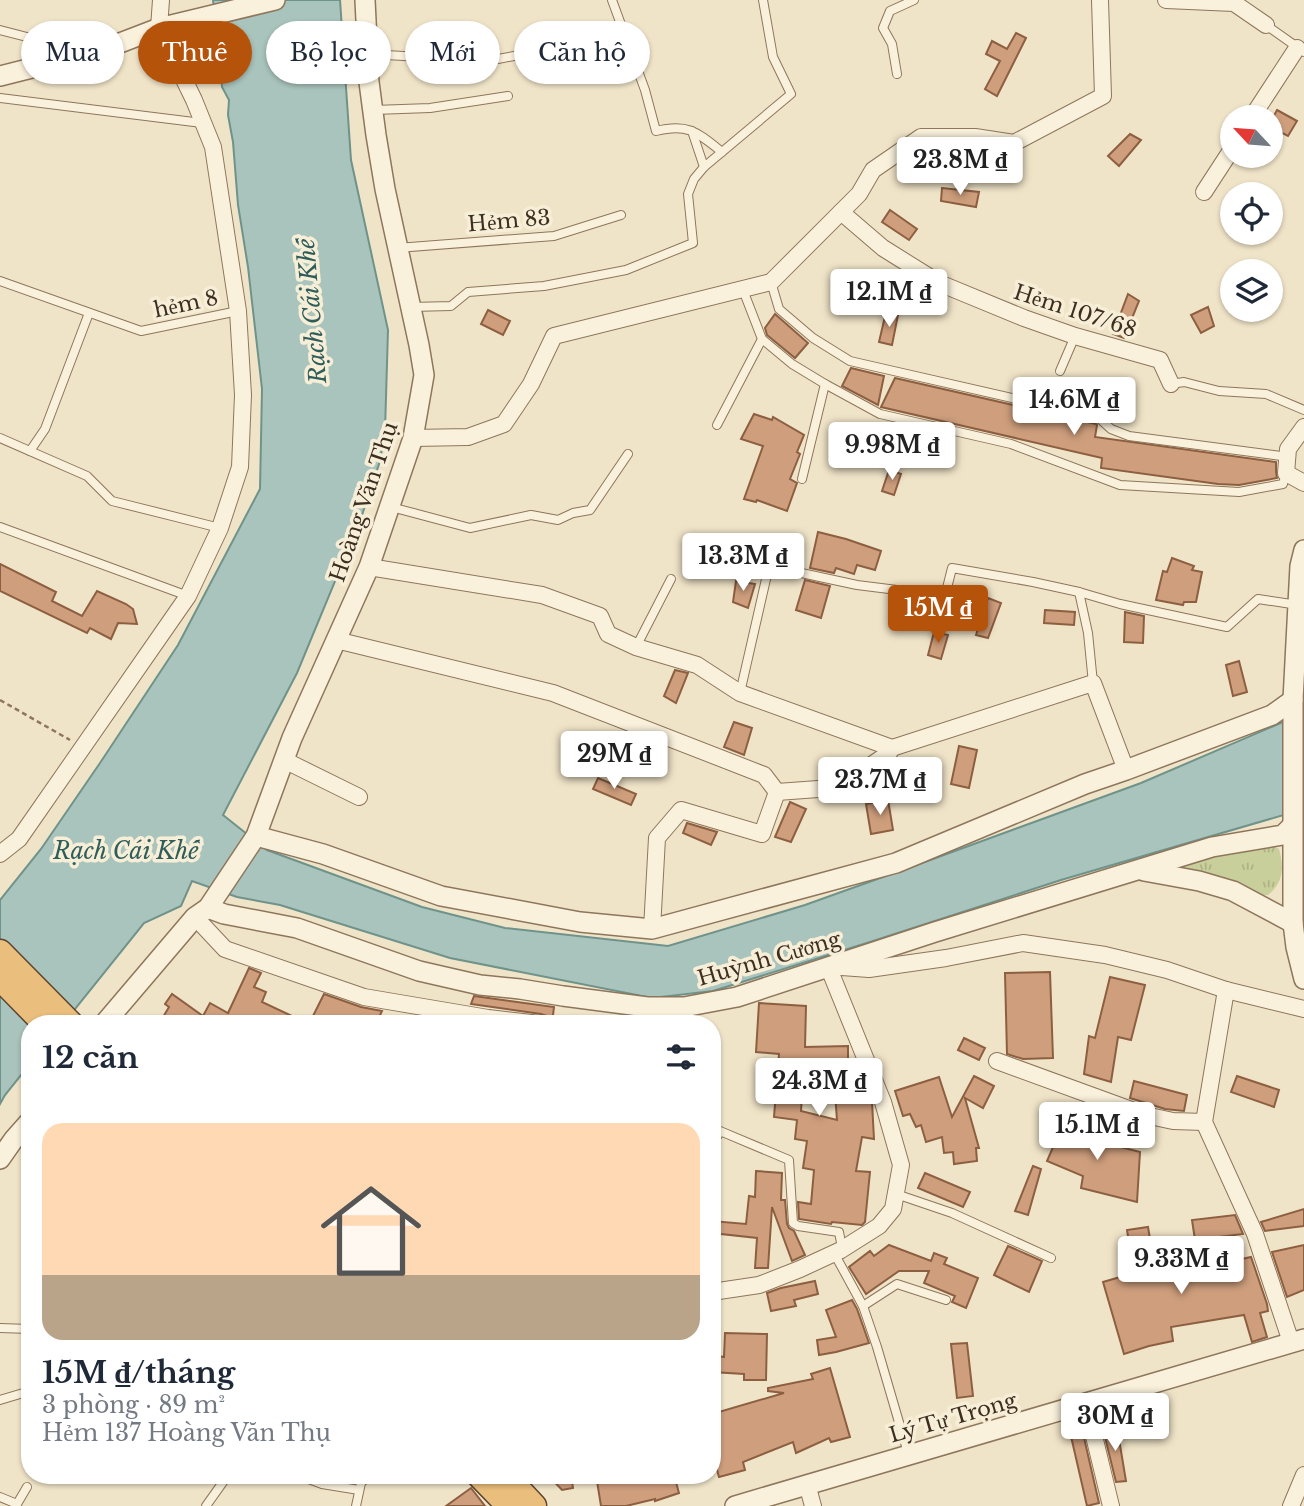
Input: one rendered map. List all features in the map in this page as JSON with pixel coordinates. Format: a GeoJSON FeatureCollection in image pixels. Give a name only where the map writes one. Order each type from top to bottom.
{"type":"FeatureCollection","features":[{"type":"Feature","properties":{"kind":"highway"},"geometry":{"type":"LineString","coordinates":[[0,952],[62,1015]]}},
{"type":"Feature","properties":{"kind":"highway"},"geometry":{"type":"LineString","coordinates":[[0,978],[36,1015]]}},
{"type":"Feature","properties":{"kind":"highway"},"geometry":{"type":"LineString","coordinates":[[488,1484],[509,1506]]}},
{"type":"Feature","properties":{"kind":"highway"},"geometry":{"type":"LineString","coordinates":[[513,1484],[534,1506]]}},
{"type":"Feature","properties":{"kind":"street"},"geometry":{"type":"LineString","coordinates":[[160,21],[161,0]]}},
{"type":"Feature","properties":{"kind":"street"},"geometry":{"type":"LineString","coordinates":[[190,21],[275,0]]}},
{"type":"Feature","properties":{"kind":"street","name":"Hoàng Văn Thụ"},"geometry":{"type":"LineString","coordinates":[[365,0],[366,21]]}},
{"type":"Feature","properties":{"kind":"street"},"geometry":{"type":"LineString","coordinates":[[413,438],[468,437],[504,424],[531,384],[554,336],[771,282],[859,194],[873,170],[921,137],[975,136],[1014,143],[1103,96],[1100,0]]}},
{"type":"Feature","properties":{"kind":"street"},"geometry":{"type":"LineString","coordinates":[[1167,0],[1234,3],[1265,25]]}},
{"type":"Feature","properties":{"kind":"street"},"geometry":{"type":"LineString","coordinates":[[1261,105],[1301,50]]}},
{"type":"Feature","properties":{"kind":"street"},"geometry":{"type":"LineString","coordinates":[[0,76],[21,71]]}},
{"type":"Feature","properties":{"kind":"street"},"geometry":{"type":"LineString","coordinates":[[0,854],[19,839],[188,596],[220,528],[240,467],[243,395],[238,311],[213,147],[186,84]]}},
{"type":"Feature","properties":{"kind":"street","name":"Hoàng Văn Thụ"},"geometry":{"type":"LineString","coordinates":[[202,912],[256,836],[284,760],[369,567],[413,438],[424,375],[384,189],[369,84]]}},
{"type":"Feature","properties":{"kind":"street"},"geometry":{"type":"LineString","coordinates":[[1204,192],[1220,167]]}},
{"type":"Feature","properties":{"kind":"street","name":"Hẻm 107/68"},"geometry":{"type":"LineString","coordinates":[[841,212],[883,248],[939,283],[1024,318],[1160,360],[1171,384]]}},
{"type":"Feature","properties":{"kind":"street"},"geometry":{"type":"LineString","coordinates":[[1304,427],[1288,449],[1286,466],[1304,483]]}},
{"type":"Feature","properties":{"kind":"street"},"geometry":{"type":"LineString","coordinates":[[1304,550],[1300,566],[1293,706],[1292,822],[1293,923],[1304,979]]}},
{"type":"Feature","properties":{"kind":"street"},"geometry":{"type":"LineString","coordinates":[[369,567],[542,595],[600,616],[608,634],[636,647],[697,665],[740,693],[892,748],[1093,683],[1126,770]]}},
{"type":"Feature","properties":{"kind":"street"},"geometry":{"type":"LineString","coordinates":[[335,640],[553,693],[764,775],[777,792]]}},
{"type":"Feature","properties":{"kind":"street"},"geometry":{"type":"LineString","coordinates":[[256,836],[324,853],[441,896],[580,922],[652,929],[896,863],[1085,784],[1293,706]]}},
{"type":"Feature","properties":{"kind":"street"},"geometry":{"type":"LineString","coordinates":[[777,792],[832,788],[870,766],[892,748]]}},
{"type":"Feature","properties":{"kind":"street"},"geometry":{"type":"LineString","coordinates":[[284,760],[359,797]]}},
{"type":"Feature","properties":{"kind":"street"},"geometry":{"type":"LineString","coordinates":[[652,929],[657,838],[681,810],[762,834],[777,792]]}},
{"type":"Feature","properties":{"kind":"street","name":"Huỳnh Cương"},"geometry":{"type":"LineString","coordinates":[[650,1015],[737,996],[972,920],[1212,847],[1283,835],[1292,822]]}},
{"type":"Feature","properties":{"kind":"street"},"geometry":{"type":"LineString","coordinates":[[1139,870],[1199,881],[1233,891],[1293,923]]}},
{"type":"Feature","properties":{"kind":"street"},"geometry":{"type":"LineString","coordinates":[[112,1015],[202,912],[225,949],[364,997],[456,1015]]}},
{"type":"Feature","properties":{"kind":"street","name":"Huỳnh Cương"},"geometry":{"type":"LineString","coordinates":[[202,912],[297,928],[419,971],[641,1015]]}},
{"type":"Feature","properties":{"kind":"street"},"geometry":{"type":"LineString","coordinates":[[721,1291],[759,1285],[838,1251],[878,1226],[893,1209],[901,1165],[886,1115],[828,966],[869,969],[1023,943],[1105,955],[1304,1009]]}},
{"type":"Feature","properties":{"kind":"street"},"geometry":{"type":"LineString","coordinates":[[1226,990],[1204,1122],[1255,1234],[1298,1340]]}},
{"type":"Feature","properties":{"kind":"street"},"geometry":{"type":"LineString","coordinates":[[997,1062],[1145,1115],[1173,1121],[1204,1122]]}},
{"type":"Feature","properties":{"kind":"street"},"geometry":{"type":"LineString","coordinates":[[0,1158],[21,1131]]}},
{"type":"Feature","properties":{"kind":"street","name":"Lý Tự Trọng"},"geometry":{"type":"LineString","coordinates":[[735,1506],[1298,1340]]}},
{"type":"Feature","properties":{"kind":"street"},"geometry":{"type":"LineString","coordinates":[[1086,1403],[1107,1505]]}},
{"type":"Feature","properties":{"kind":"street"},"geometry":{"type":"LineString","coordinates":[[1291,1506],[1304,1475]]}},
{"type":"Feature","properties":{"kind":"street"},"geometry":{"type":"LineString","coordinates":[[807,1484],[813,1506]]}},
{"type":"Feature","properties":{"kind":"lane"},"geometry":{"type":"LineString","coordinates":[[612,0],[645,90],[656,131],[671,127],[688,129],[722,152]]}},
{"type":"Feature","properties":{"kind":"lane"},"geometry":{"type":"LineString","coordinates":[[411,307],[451,306],[468,292],[544,286],[626,270],[693,243],[688,194],[694,179],[704,167],[792,94],[773,57],[763,0]]}},
{"type":"Feature","properties":{"kind":"lane"},"geometry":{"type":"LineString","coordinates":[[897,74],[892,44],[883,28],[890,11],[914,0]]}},
{"type":"Feature","properties":{"kind":"lane"},"geometry":{"type":"LineString","coordinates":[[1265,25],[1301,50]]}},
{"type":"Feature","properties":{"kind":"lane"},"geometry":{"type":"LineString","coordinates":[[0,30],[21,35]]}},
{"type":"Feature","properties":{"kind":"lane"},"geometry":{"type":"LineString","coordinates":[[391,55],[475,60],[514,56]]}},
{"type":"Feature","properties":{"kind":"lane"},"geometry":{"type":"LineString","coordinates":[[374,110],[429,108],[508,96]]}},
{"type":"Feature","properties":{"kind":"lane"},"geometry":{"type":"LineString","coordinates":[[0,98],[204,123]]}},
{"type":"Feature","properties":{"kind":"lane"},"geometry":{"type":"LineString","coordinates":[[692,131],[704,167]]}},
{"type":"Feature","properties":{"kind":"lane","name":"Hẻm 83"},"geometry":{"type":"LineString","coordinates":[[397,248],[554,236],[621,215]]}},
{"type":"Feature","properties":{"kind":"lane"},"geometry":{"type":"LineString","coordinates":[[0,281],[89,313],[45,429],[30,451]]}},
{"type":"Feature","properties":{"kind":"lane"},"geometry":{"type":"LineString","coordinates":[[743,290],[762,339],[792,364],[880,414],[1011,444],[1120,485],[1239,492],[1283,484],[1286,466],[1281,456],[1129,436],[1111,429],[1099,418],[850,360],[813,338],[779,309],[771,282]]}},
{"type":"Feature","properties":{"kind":"lane","name":"hẻm 8"},"geometry":{"type":"LineString","coordinates":[[89,313],[142,331],[238,311]]}},
{"type":"Feature","properties":{"kind":"lane"},"geometry":{"type":"LineString","coordinates":[[1060,371],[1075,335]]}},
{"type":"Feature","properties":{"kind":"lane"},"geometry":{"type":"LineString","coordinates":[[717,425],[762,339]]}},
{"type":"Feature","properties":{"kind":"lane","name":"Hẻm 107/68"},"geometry":{"type":"LineString","coordinates":[[1171,384],[1184,382],[1219,391],[1266,394],[1304,410]]}},
{"type":"Feature","properties":{"kind":"lane"},"geometry":{"type":"LineString","coordinates":[[802,479],[825,384]]}},
{"type":"Feature","properties":{"kind":"lane"},"geometry":{"type":"LineString","coordinates":[[0,438],[87,476],[112,501],[220,528]]}},
{"type":"Feature","properties":{"kind":"lane"},"geometry":{"type":"LineString","coordinates":[[390,507],[470,528],[531,515],[558,520],[573,513],[590,510],[628,454]]}},
{"type":"Feature","properties":{"kind":"lane"},"geometry":{"type":"LineString","coordinates":[[0,527],[188,596]]}},
{"type":"Feature","properties":{"kind":"lane"},"geometry":{"type":"LineString","coordinates":[[740,693],[769,566],[857,585],[945,596],[952,568],[1079,592],[1120,604],[1227,627],[1258,599],[1298,604]]}},
{"type":"Feature","properties":{"kind":"lane"},"geometry":{"type":"LineString","coordinates":[[636,647],[671,579]]}},
{"type":"Feature","properties":{"kind":"lane"},"geometry":{"type":"LineString","coordinates":[[1079,592],[1088,633],[1093,683]]}},
{"type":"Feature","properties":{"kind":"lane"},"geometry":{"type":"LineString","coordinates":[[721,1131],[789,1160],[793,1223],[839,1232],[838,1251],[863,1306],[909,1454]]}},
{"type":"Feature","properties":{"kind":"lane"},"geometry":{"type":"LineString","coordinates":[[896,1194],[953,1213],[1051,1258]]}},
{"type":"Feature","properties":{"kind":"lane"},"geometry":{"type":"LineString","coordinates":[[863,1306],[897,1284],[946,1300]]}},
{"type":"Feature","properties":{"kind":"lane"},"geometry":{"type":"LineString","coordinates":[[0,1328],[21,1329]]}},
{"type":"Feature","properties":{"kind":"lane"},"geometry":{"type":"LineString","coordinates":[[0,1400],[21,1394]]}},
{"type":"Feature","properties":{"kind":"lane"},"geometry":{"type":"LineString","coordinates":[[206,1506],[222,1484]]}},
{"type":"Feature","properties":{"kind":"lane"},"geometry":{"type":"LineString","coordinates":[[322,1484],[359,1490]]}},
{"type":"Feature","properties":{"kind":"lane"},"geometry":{"type":"LineString","coordinates":[[356,1506],[361,1484]]}},
{"type":"Feature","properties":{"kind":"lane"},"geometry":{"type":"LineString","coordinates":[[0,1497],[17,1505],[27,1487]]}},
{"type":"Feature","properties":{"kind":"path"},"geometry":{"type":"LineString","coordinates":[[0,701],[83,747]]}},
{"type":"Feature","properties":{"kind":"green space"},"geometry":{"type":"Polygon","coordinates":[[[1266,846],[1279,849],[1282,862],[1280,879],[1268,895],[1258,895],[1171,865],[1266,846]]]}},
{"type":"Feature","properties":{"kind":"water","name":"Rạch Cái Khế"},"geometry":{"type":"Polygon","coordinates":[[[213,0],[340,0],[341,21],[266,21],[266,84],[346,84],[351,160],[388,330],[385,431],[380,461],[360,521],[297,673],[223,815],[267,850],[422,907],[505,928],[668,946],[805,905],[1141,783],[1304,713],[1304,809],[1061,880],[713,991],[652,998],[450,958],[280,905],[237,897],[192,881],[181,906],[144,923],[70,1015],[21,1015],[21,1075],[0,1104],[0,900],[41,849],[178,645],[260,489],[262,389],[238,205],[228,115],[229,100],[222,84],[252,84],[252,21],[215,21],[213,0]]]}},
{"type":"Feature","properties":{"kind":"building"},"geometry":{"type":"Polygon","coordinates":[[[1016,33],[1026,38],[997,96],[985,89],[1000,61],[986,54],[992,41],[1007,49],[1016,33]]]}},
{"type":"Feature","properties":{"kind":"building"},"geometry":{"type":"Polygon","coordinates":[[[1283,113],[1297,121],[1288,136],[1283,134],[1283,113]]]}},
{"type":"Feature","properties":{"kind":"building"},"geometry":{"type":"Polygon","coordinates":[[[1130,134],[1141,140],[1119,166],[1108,156],[1130,134]]]}},
{"type":"Feature","properties":{"kind":"building"},"geometry":{"type":"Polygon","coordinates":[[[942,188],[979,192],[976,207],[941,201],[942,188]]]}},
{"type":"Feature","properties":{"kind":"building"},"geometry":{"type":"Polygon","coordinates":[[[890,210],[917,229],[909,240],[882,222],[890,210]]]}},
{"type":"Feature","properties":{"kind":"building"},"geometry":{"type":"Polygon","coordinates":[[[1128,294],[1139,301],[1124,338],[1113,334],[1128,294]]]}},
{"type":"Feature","properties":{"kind":"building"},"geometry":{"type":"Polygon","coordinates":[[[1208,307],[1214,326],[1201,333],[1191,315],[1208,307]]]}},
{"type":"Feature","properties":{"kind":"building"},"geometry":{"type":"Polygon","coordinates":[[[488,310],[510,321],[503,335],[481,324],[488,310]]]}},
{"type":"Feature","properties":{"kind":"building"},"geometry":{"type":"Polygon","coordinates":[[[886,312],[898,315],[892,345],[879,342],[886,312]]]}},
{"type":"Feature","properties":{"kind":"building"},"geometry":{"type":"Polygon","coordinates":[[[775,314],[808,343],[795,358],[767,335],[765,328],[775,314]]]}},
{"type":"Feature","properties":{"kind":"building"},"geometry":{"type":"Polygon","coordinates":[[[851,368],[884,376],[878,405],[842,386],[851,368]]]}},
{"type":"Feature","properties":{"kind":"building"},"geometry":{"type":"Polygon","coordinates":[[[895,378],[1096,424],[1095,437],[1276,462],[1277,478],[1239,485],[1218,484],[1101,468],[1102,458],[881,407],[895,378]]]}},
{"type":"Feature","properties":{"kind":"building"},"geometry":{"type":"Polygon","coordinates":[[[754,414],[772,420],[773,417],[804,435],[790,479],[797,483],[787,511],[757,500],[744,499],[763,446],[741,439],[754,414]]]}},
{"type":"Feature","properties":{"kind":"building"},"geometry":{"type":"Polygon","coordinates":[[[889,470],[901,474],[894,495],[882,491],[889,470]]]}},
{"type":"Feature","properties":{"kind":"building"},"geometry":{"type":"Polygon","coordinates":[[[818,532],[881,551],[875,570],[857,565],[854,574],[836,568],[834,573],[810,568],[818,532]]]}},
{"type":"Feature","properties":{"kind":"building"},"geometry":{"type":"Polygon","coordinates":[[[1172,558],[1194,566],[1192,570],[1202,572],[1196,602],[1184,602],[1183,605],[1156,600],[1163,571],[1167,572],[1172,558]]]}},
{"type":"Feature","properties":{"kind":"building"},"geometry":{"type":"Polygon","coordinates":[[[0,564],[56,592],[52,601],[82,616],[97,591],[133,609],[137,624],[118,623],[111,639],[90,628],[87,633],[0,591],[0,564]]]}},
{"type":"Feature","properties":{"kind":"building"},"geometry":{"type":"Polygon","coordinates":[[[805,580],[830,586],[821,618],[796,610],[805,580]]]}},
{"type":"Feature","properties":{"kind":"building"},"geometry":{"type":"Polygon","coordinates":[[[736,581],[755,584],[748,608],[733,602],[736,581]]]}},
{"type":"Feature","properties":{"kind":"building"},"geometry":{"type":"Polygon","coordinates":[[[988,598],[1001,603],[988,638],[976,635],[988,598]]]}},
{"type":"Feature","properties":{"kind":"building"},"geometry":{"type":"Polygon","coordinates":[[[1045,610],[1075,612],[1074,625],[1044,623],[1045,610]]]}},
{"type":"Feature","properties":{"kind":"building"},"geometry":{"type":"Polygon","coordinates":[[[1125,612],[1144,616],[1143,643],[1124,642],[1125,612]]]}},
{"type":"Feature","properties":{"kind":"building"},"geometry":{"type":"Polygon","coordinates":[[[934,632],[948,635],[941,659],[928,655],[934,632]]]}},
{"type":"Feature","properties":{"kind":"building"},"geometry":{"type":"Polygon","coordinates":[[[1239,661],[1247,692],[1233,696],[1226,665],[1239,661]]]}},
{"type":"Feature","properties":{"kind":"building"},"geometry":{"type":"Polygon","coordinates":[[[675,670],[688,673],[676,703],[664,696],[675,670]]]}},
{"type":"Feature","properties":{"kind":"building"},"geometry":{"type":"Polygon","coordinates":[[[734,722],[752,728],[744,755],[724,747],[734,722]]]}},
{"type":"Feature","properties":{"kind":"building"},"geometry":{"type":"Polygon","coordinates":[[[959,746],[977,750],[969,788],[951,784],[959,746]]]}},
{"type":"Feature","properties":{"kind":"building"},"geometry":{"type":"Polygon","coordinates":[[[598,778],[636,794],[631,805],[593,789],[598,778]]]}},
{"type":"Feature","properties":{"kind":"building"},"geometry":{"type":"Polygon","coordinates":[[[888,800],[893,830],[871,834],[866,804],[888,800]]]}},
{"type":"Feature","properties":{"kind":"building"},"geometry":{"type":"Polygon","coordinates":[[[790,802],[806,809],[791,842],[775,837],[790,802]]]}},
{"type":"Feature","properties":{"kind":"building"},"geometry":{"type":"Polygon","coordinates":[[[687,823],[717,832],[711,845],[683,833],[687,823]]]}},
{"type":"Feature","properties":{"kind":"building"},"geometry":{"type":"Polygon","coordinates":[[[249,968],[261,973],[254,987],[266,992],[262,1002],[290,1015],[204,1015],[210,1003],[228,1013],[249,968]]]}},
{"type":"Feature","properties":{"kind":"building"},"geometry":{"type":"Polygon","coordinates":[[[1050,972],[1053,1058],[1023,1059],[1007,1054],[1005,973],[1050,972]]]}},
{"type":"Feature","properties":{"kind":"building"},"geometry":{"type":"Polygon","coordinates":[[[1110,977],[1145,985],[1131,1040],[1118,1037],[1111,1082],[1084,1074],[1089,1036],[1095,1038],[1110,977]]]}},
{"type":"Feature","properties":{"kind":"building"},"geometry":{"type":"Polygon","coordinates":[[[172,994],[202,1015],[164,1015],[169,1007],[165,1004],[172,994]]]}},
{"type":"Feature","properties":{"kind":"building"},"geometry":{"type":"Polygon","coordinates":[[[324,994],[382,1011],[380,1015],[314,1015],[324,994]]]}},
{"type":"Feature","properties":{"kind":"building"},"geometry":{"type":"Polygon","coordinates":[[[474,996],[554,1007],[553,1015],[544,1015],[471,1004],[474,996]]]}},
{"type":"Feature","properties":{"kind":"building"},"geometry":{"type":"Polygon","coordinates":[[[759,1003],[806,1006],[805,1047],[848,1046],[848,1064],[804,1065],[801,1111],[837,1120],[835,1093],[867,1091],[872,1102],[874,1139],[862,1137],[856,1171],[870,1172],[865,1222],[862,1225],[799,1219],[798,1202],[811,1204],[814,1170],[803,1168],[807,1141],[795,1139],[797,1120],[774,1117],[779,1054],[756,1052],[759,1003]]]}},
{"type":"Feature","properties":{"kind":"building"},"geometry":{"type":"Polygon","coordinates":[[[964,1038],[985,1048],[979,1060],[958,1050],[964,1038]]]}},
{"type":"Feature","properties":{"kind":"building"},"geometry":{"type":"Polygon","coordinates":[[[974,1076],[994,1086],[983,1108],[965,1098],[979,1148],[976,1148],[977,1161],[954,1164],[953,1152],[944,1153],[942,1137],[926,1142],[921,1125],[916,1127],[910,1114],[903,1116],[895,1091],[939,1077],[952,1117],[974,1076]]]}},
{"type":"Feature","properties":{"kind":"building"},"geometry":{"type":"Polygon","coordinates":[[[1237,1076],[1279,1090],[1274,1107],[1231,1092],[1237,1076]]]}},
{"type":"Feature","properties":{"kind":"building"},"geometry":{"type":"Polygon","coordinates":[[[1134,1081],[1187,1095],[1184,1111],[1165,1109],[1130,1098],[1134,1081]]]}},
{"type":"Feature","properties":{"kind":"building"},"geometry":{"type":"Polygon","coordinates":[[[1067,1115],[1085,1122],[1079,1136],[1140,1152],[1137,1202],[1081,1188],[1083,1176],[1047,1161],[1067,1115]]]}},
{"type":"Feature","properties":{"kind":"building"},"geometry":{"type":"Polygon","coordinates":[[[1033,1166],[1041,1169],[1028,1215],[1015,1211],[1033,1166]]]}},
{"type":"Feature","properties":{"kind":"building"},"geometry":{"type":"Polygon","coordinates":[[[756,1171],[782,1173],[781,1200],[785,1200],[787,1224],[794,1231],[805,1255],[792,1261],[772,1207],[768,1268],[755,1268],[757,1238],[721,1234],[721,1222],[746,1224],[749,1196],[755,1197],[756,1171]]]}},
{"type":"Feature","properties":{"kind":"building"},"geometry":{"type":"Polygon","coordinates":[[[925,1173],[970,1192],[963,1207],[918,1188],[925,1173]]]}},
{"type":"Feature","properties":{"kind":"building"},"geometry":{"type":"Polygon","coordinates":[[[1304,1209],[1304,1226],[1265,1231],[1261,1222],[1304,1209]]]}},
{"type":"Feature","properties":{"kind":"building"},"geometry":{"type":"Polygon","coordinates":[[[1235,1215],[1243,1234],[1195,1240],[1192,1220],[1235,1215]]]}},
{"type":"Feature","properties":{"kind":"building"},"geometry":{"type":"Polygon","coordinates":[[[1148,1227],[1155,1268],[1207,1254],[1210,1266],[1251,1257],[1267,1304],[1268,1311],[1260,1313],[1267,1337],[1252,1342],[1244,1315],[1171,1327],[1173,1341],[1124,1354],[1103,1282],[1134,1273],[1127,1230],[1148,1227]]]}},
{"type":"Feature","properties":{"kind":"building"},"geometry":{"type":"Polygon","coordinates":[[[889,1245],[931,1261],[934,1253],[947,1258],[944,1264],[978,1278],[966,1308],[952,1302],[955,1296],[924,1283],[929,1271],[899,1271],[866,1294],[849,1267],[870,1251],[874,1256],[889,1245]]]}},
{"type":"Feature","properties":{"kind":"building"},"geometry":{"type":"Polygon","coordinates":[[[1304,1245],[1304,1290],[1287,1297],[1272,1252],[1304,1245]]]}},
{"type":"Feature","properties":{"kind":"building"},"geometry":{"type":"Polygon","coordinates":[[[1008,1246],[1042,1261],[1029,1292],[994,1275],[1008,1246]]]}},
{"type":"Feature","properties":{"kind":"building"},"geometry":{"type":"Polygon","coordinates":[[[815,1281],[818,1294],[794,1300],[796,1306],[771,1311],[767,1293],[815,1281]]]}},
{"type":"Feature","properties":{"kind":"building"},"geometry":{"type":"Polygon","coordinates":[[[852,1300],[869,1343],[819,1355],[817,1340],[836,1337],[826,1310],[852,1300]]]}},
{"type":"Feature","properties":{"kind":"building"},"geometry":{"type":"Polygon","coordinates":[[[725,1333],[767,1334],[766,1380],[744,1380],[744,1374],[721,1373],[721,1356],[724,1357],[725,1333]]]}},
{"type":"Feature","properties":{"kind":"building"},"geometry":{"type":"Polygon","coordinates":[[[967,1343],[973,1396],[957,1398],[951,1344],[967,1343]]]}},
{"type":"Feature","properties":{"kind":"building"},"geometry":{"type":"Polygon","coordinates":[[[830,1368],[850,1437],[831,1442],[829,1438],[796,1453],[793,1442],[743,1462],[745,1470],[721,1476],[721,1411],[784,1393],[768,1391],[768,1388],[813,1379],[811,1374],[830,1368]]]}},
{"type":"Feature","properties":{"kind":"building"},"geometry":{"type":"Polygon","coordinates":[[[1117,1427],[1126,1481],[1116,1482],[1103,1429],[1117,1427]]]}},
{"type":"Feature","properties":{"kind":"building"},"geometry":{"type":"Polygon","coordinates":[[[1082,1429],[1099,1503],[1087,1506],[1070,1432],[1082,1429]]]}},
{"type":"Feature","properties":{"kind":"building"},"geometry":{"type":"Polygon","coordinates":[[[556,1484],[572,1484],[573,1488],[562,1490],[556,1484]]]}},
{"type":"Feature","properties":{"kind":"building"},"geometry":{"type":"Polygon","coordinates":[[[597,1484],[676,1484],[679,1493],[626,1506],[601,1506],[597,1484]]]}},
{"type":"Feature","properties":{"kind":"building"},"geometry":{"type":"Polygon","coordinates":[[[471,1488],[485,1506],[446,1506],[471,1488]]]}}]}
